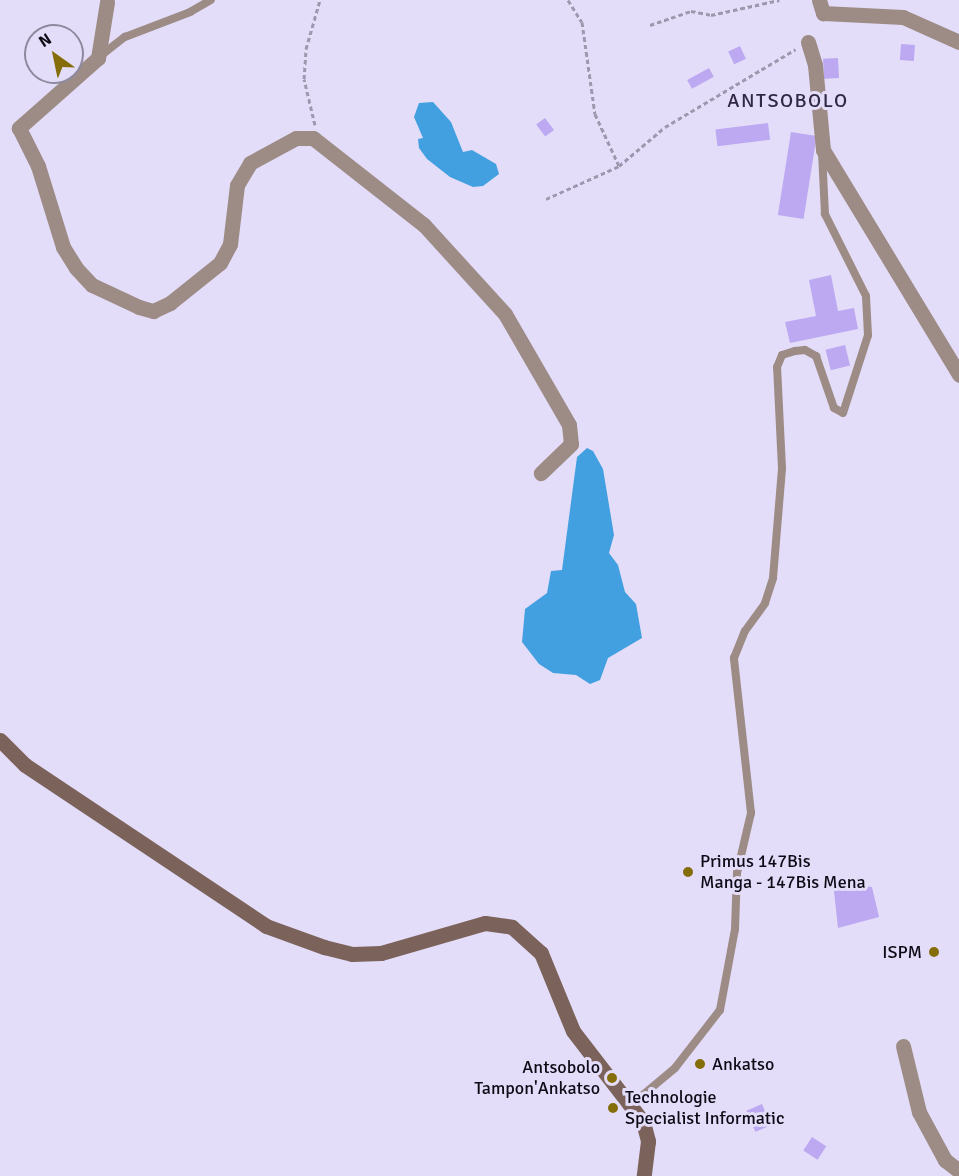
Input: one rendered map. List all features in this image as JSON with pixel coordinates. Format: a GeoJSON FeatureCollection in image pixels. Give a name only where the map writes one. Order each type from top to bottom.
{"type":"FeatureCollection","features":[{"type":"Feature","properties":{"kind":"street"},"geometry":{"type":"LineString","coordinates":[[819,0],[823,13],[903,17],[959,42]]}},
{"type":"Feature","properties":{"kind":"street"},"geometry":{"type":"LineString","coordinates":[[108,2],[98,58],[20,128],[38,166],[63,247],[76,268],[92,285],[139,307],[153,311],[170,303],[220,263],[230,244],[237,185],[250,163],[296,138],[313,138],[424,225],[505,314],[569,425],[571,444],[541,473]]}},
{"type":"Feature","properties":{"kind":"street"},"geometry":{"type":"LineString","coordinates":[[808,42],[815,65],[823,150],[959,375]]}},
{"type":"Feature","properties":{"kind":"street"},"geometry":{"type":"LineString","coordinates":[[0,740],[25,765],[266,926],[324,947],[352,954],[381,953],[485,923],[512,927],[541,953],[573,1031],[632,1104],[648,1141],[644,1176]]}},
{"type":"Feature","properties":{"kind":"street"},"geometry":{"type":"LineString","coordinates":[[903,1046],[919,1112],[945,1160],[959,1171]]}},
{"type":"Feature","properties":{"kind":"lane"},"geometry":{"type":"LineString","coordinates":[[98,58],[125,37],[190,12],[212,0]]}},
{"type":"Feature","properties":{"kind":"lane"},"geometry":{"type":"LineString","coordinates":[[632,1104],[675,1068],[720,1010],[735,929],[737,873],[751,813],[734,658],[745,631],[765,603],[773,578],[782,468],[777,367],[782,355],[795,351],[805,350],[816,356],[834,408],[843,413],[868,335],[866,296],[825,214],[823,150]]}},
{"type":"Feature","properties":{"kind":"path"},"geometry":{"type":"LineString","coordinates":[[313,138],[316,120],[304,79],[306,48],[320,0]]}},
{"type":"Feature","properties":{"kind":"path"},"geometry":{"type":"LineString","coordinates":[[568,0],[582,22],[595,114],[619,166]]}},
{"type":"Feature","properties":{"kind":"path"},"geometry":{"type":"LineString","coordinates":[[650,25],[691,10],[711,15],[779,0]]}},
{"type":"Feature","properties":{"kind":"path"},"geometry":{"type":"LineString","coordinates":[[546,199],[619,166],[665,127],[808,42]]}},
{"type":"Feature","properties":{"kind":"water"},"geometry":{"type":"Polygon","coordinates":[[[433,102],[451,122],[463,152],[472,150],[496,164],[499,174],[483,186],[473,187],[450,177],[427,159],[419,148],[418,139],[423,138],[414,117],[419,103],[433,102]]]}},
{"type":"Feature","properties":{"kind":"water"},"geometry":{"type":"Polygon","coordinates":[[[587,448],[593,451],[603,469],[614,535],[609,553],[618,565],[625,592],[636,604],[642,638],[608,658],[600,680],[590,684],[576,675],[553,673],[539,664],[522,642],[525,609],[547,593],[551,571],[562,570],[577,457],[587,448]]]}},
{"type":"Feature","properties":{"kind":"building"},"geometry":{"type":"Polygon","coordinates":[[[901,44],[915,45],[914,61],[900,60],[901,44]]]}},
{"type":"Feature","properties":{"kind":"building"},"geometry":{"type":"Polygon","coordinates":[[[740,46],[746,59],[734,64],[728,51],[740,46]]]}},
{"type":"Feature","properties":{"kind":"building"},"geometry":{"type":"Polygon","coordinates":[[[838,58],[839,78],[824,79],[823,59],[838,58]]]}},
{"type":"Feature","properties":{"kind":"building"},"geometry":{"type":"Polygon","coordinates":[[[709,68],[714,77],[692,89],[687,80],[709,68]]]}},
{"type":"Feature","properties":{"kind":"building"},"geometry":{"type":"Polygon","coordinates":[[[545,118],[554,130],[545,137],[536,125],[545,118]]]}},
{"type":"Feature","properties":{"kind":"building"},"geometry":{"type":"Polygon","coordinates":[[[768,123],[770,140],[717,146],[715,129],[768,123]]]}},
{"type":"Feature","properties":{"kind":"building"},"geometry":{"type":"Polygon","coordinates":[[[791,132],[817,136],[804,219],[778,215],[791,132]]]}},
{"type":"Feature","properties":{"kind":"building"},"geometry":{"type":"Polygon","coordinates":[[[831,275],[838,311],[854,308],[858,329],[790,343],[785,322],[816,316],[809,280],[831,275]]]}},
{"type":"Feature","properties":{"kind":"building"},"geometry":{"type":"Polygon","coordinates":[[[845,345],[850,365],[831,370],[826,350],[845,345]]]}},
{"type":"Feature","properties":{"kind":"building"},"geometry":{"type":"Polygon","coordinates":[[[833,882],[872,887],[879,917],[838,928],[833,882]]]}},
{"type":"Feature","properties":{"kind":"building"},"geometry":{"type":"Polygon","coordinates":[[[762,1104],[771,1125],[755,1132],[746,1111],[762,1104]]]}},
{"type":"Feature","properties":{"kind":"building"},"geometry":{"type":"Polygon","coordinates":[[[812,1137],[826,1146],[818,1160],[803,1150],[812,1137]]]}},
{"type":"Feature","properties":{"kind":"place","name":"Primus 147Bis Manga - 147Bis Mena"},"geometry":{"type":"Point","coordinates":[688,872]}},
{"type":"Feature","properties":{"kind":"place","name":"ISPM"},"geometry":{"type":"Point","coordinates":[934,952]}},
{"type":"Feature","properties":{"kind":"place","name":"Ankatso"},"geometry":{"type":"Point","coordinates":[700,1064]}},
{"type":"Feature","properties":{"kind":"place","name":"Antsobolo Tampon'Ankatso"},"geometry":{"type":"Point","coordinates":[612,1078]}},
{"type":"Feature","properties":{"kind":"place","name":"Technologie Specialist Informatic"},"geometry":{"type":"Point","coordinates":[613,1108]}},
{"type":"Feature","properties":{"kind":"district","name":"ANTSOBOLO"},"geometry":{"type":"Point","coordinates":[788,100]}}]}
